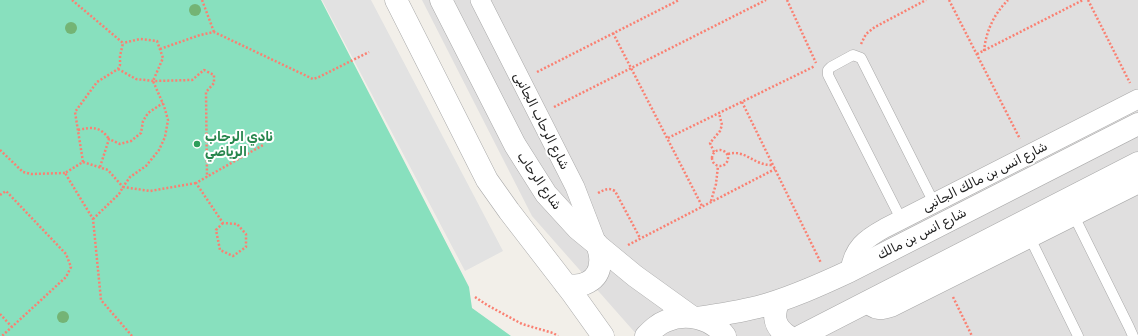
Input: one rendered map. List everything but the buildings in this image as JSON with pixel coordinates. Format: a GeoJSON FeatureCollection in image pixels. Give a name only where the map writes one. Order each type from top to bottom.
{"type":"FeatureCollection","features":[{"type":"Feature","properties":{"kind":"street"},"geometry":{"type":"LineString","coordinates":[[396,0],[487,180],[603,336]]}},
{"type":"Feature","properties":{"kind":"street","name":"شارع الرحاب"},"geometry":{"type":"LineString","coordinates":[[441,0],[515,145],[539,184],[578,229],[603,250],[654,290],[694,317],[710,323],[725,336]]}},
{"type":"Feature","properties":{"kind":"street","name":"شارع الرحاب الجانبى"},"geometry":{"type":"LineString","coordinates":[[480,0],[521,80],[603,250]]}},
{"type":"Feature","properties":{"kind":"street","name":"شارع انس بن مالك الجانبى"},"geometry":{"type":"LineString","coordinates":[[850,271],[851,260],[858,247],[870,236],[1028,155],[1134,91]]}},
{"type":"Feature","properties":{"kind":"street","name":"شارع انس بن مالك"},"geometry":{"type":"LineString","coordinates":[[646,336],[655,327],[678,317],[694,317],[739,312],[779,301],[830,280],[1138,124]]}},
{"type":"Feature","properties":{"kind":"street"},"geometry":{"type":"LineString","coordinates":[[801,336],[1138,163]]}},
{"type":"Feature","properties":{"kind":"street"},"geometry":{"type":"LineString","coordinates":[[866,302],[870,308],[885,309],[945,281],[1138,184]]}},
{"type":"Feature","properties":{"kind":"street"},"geometry":{"type":"LineString","coordinates":[[565,284],[572,286],[584,284],[595,277],[599,271],[600,257],[603,250]]}},
{"type":"Feature","properties":{"kind":"street"},"geometry":{"type":"LineString","coordinates":[[779,301],[775,308],[774,317],[776,325],[788,336]]}},
{"type":"Feature","properties":{"kind":"lane"},"geometry":{"type":"LineString","coordinates":[[901,219],[828,75],[828,70],[831,67],[853,55],[862,58],[934,203]]}},
{"type":"Feature","properties":{"kind":"lane"},"geometry":{"type":"LineString","coordinates":[[1074,216],[1130,326],[1133,336]]}},
{"type":"Feature","properties":{"kind":"lane"},"geometry":{"type":"LineString","coordinates":[[1030,238],[1078,336]]}},
{"type":"Feature","properties":{"kind":"path"},"geometry":{"type":"LineString","coordinates":[[72,0],[123,43]]}},
{"type":"Feature","properties":{"kind":"path"},"geometry":{"type":"LineString","coordinates":[[202,0],[214,32]]}},
{"type":"Feature","properties":{"kind":"path"},"geometry":{"type":"LineString","coordinates":[[521,80],[679,0]]}},
{"type":"Feature","properties":{"kind":"path"},"geometry":{"type":"LineString","coordinates":[[538,115],[766,0]]}},
{"type":"Feature","properties":{"kind":"path"},"geometry":{"type":"LineString","coordinates":[[668,138],[817,64],[787,0]]}},
{"type":"Feature","properties":{"kind":"path"},"geometry":{"type":"LineString","coordinates":[[858,56],[861,44],[866,34],[874,27],[926,0]]}},
{"type":"Feature","properties":{"kind":"path"},"geometry":{"type":"LineString","coordinates":[[949,0],[1028,155]]}},
{"type":"Feature","properties":{"kind":"path"},"geometry":{"type":"LineString","coordinates":[[984,51],[987,34],[994,18],[1008,0]]}},
{"type":"Feature","properties":{"kind":"path"},"geometry":{"type":"LineString","coordinates":[[977,54],[1083,0]]}},
{"type":"Feature","properties":{"kind":"path"},"geometry":{"type":"LineString","coordinates":[[1088,0],[1134,91]]}},
{"type":"Feature","properties":{"kind":"path"},"geometry":{"type":"LineString","coordinates":[[160,49],[200,35],[214,32],[313,79],[369,52]]}},
{"type":"Feature","properties":{"kind":"path"},"geometry":{"type":"LineString","coordinates":[[613,33],[702,206]]}},
{"type":"Feature","properties":{"kind":"path"},"geometry":{"type":"LineString","coordinates":[[93,219],[119,194],[130,177],[146,166],[159,150],[165,137],[168,120],[163,103],[153,81],[163,58],[157,41],[140,39],[123,43]]}},
{"type":"Feature","properties":{"kind":"path"},"geometry":{"type":"LineString","coordinates":[[83,162],[75,112],[97,82],[118,69],[120,65],[120,56],[123,43]]}},
{"type":"Feature","properties":{"kind":"path"},"geometry":{"type":"LineString","coordinates":[[118,69],[136,79],[153,81],[192,80],[204,70],[214,76],[214,83],[206,92],[207,177]]}},
{"type":"Feature","properties":{"kind":"path"},"geometry":{"type":"LineString","coordinates":[[742,102],[830,280]]}},
{"type":"Feature","properties":{"kind":"path"},"geometry":{"type":"LineString","coordinates":[[78,130],[90,128],[98,129],[105,133],[109,138],[120,144],[131,141],[141,133],[143,121],[148,113],[163,103]]}},
{"type":"Feature","properties":{"kind":"path"},"geometry":{"type":"LineString","coordinates":[[719,113],[722,125],[720,131],[710,143],[714,152],[712,156],[714,164],[722,166],[728,161],[728,154]]}},
{"type":"Feature","properties":{"kind":"path"},"geometry":{"type":"LineString","coordinates":[[100,167],[109,138]]}},
{"type":"Feature","properties":{"kind":"path"},"geometry":{"type":"LineString","coordinates":[[0,150],[23,172],[31,174],[65,173],[83,162],[108,170],[123,187],[150,191],[196,183],[263,145]]}},
{"type":"Feature","properties":{"kind":"path"},"geometry":{"type":"LineString","coordinates":[[714,152],[721,149],[728,154]]}},
{"type":"Feature","properties":{"kind":"path"},"geometry":{"type":"LineString","coordinates":[[728,154],[734,152],[741,153],[762,165],[773,165]]}},
{"type":"Feature","properties":{"kind":"path"},"geometry":{"type":"LineString","coordinates":[[711,202],[716,184],[718,166]]}},
{"type":"Feature","properties":{"kind":"path"},"geometry":{"type":"LineString","coordinates":[[603,250],[640,238],[775,169]]}},
{"type":"Feature","properties":{"kind":"path"},"geometry":{"type":"LineString","coordinates":[[65,173],[93,219],[101,300],[132,336]]}},
{"type":"Feature","properties":{"kind":"path"},"geometry":{"type":"LineString","coordinates":[[196,183],[223,223]]}},
{"type":"Feature","properties":{"kind":"path"},"geometry":{"type":"LineString","coordinates":[[581,202],[606,189],[615,191],[640,238]]}},
{"type":"Feature","properties":{"kind":"path"},"geometry":{"type":"LineString","coordinates":[[0,195],[6,191],[7,192],[66,254],[71,268],[66,277],[2,336]]}},
{"type":"Feature","properties":{"kind":"path"},"geometry":{"type":"LineString","coordinates":[[223,223],[237,224],[246,234],[246,247],[233,256],[220,250],[216,230],[223,223]]}},
{"type":"Feature","properties":{"kind":"path"},"geometry":{"type":"LineString","coordinates":[[945,281],[972,336]]}},
{"type":"Feature","properties":{"kind":"path"},"geometry":{"type":"LineString","coordinates":[[475,297],[487,306],[522,324],[558,336]]}},
{"type":"Feature","properties":{"kind":"path"},"geometry":{"type":"LineString","coordinates":[[0,314],[12,327]]}},
{"type":"Feature","properties":{"kind":"shaded area"},"geometry":{"type":"Polygon","coordinates":[[[322,0],[371,0],[503,251],[465,271],[322,0]]]}},
{"type":"Feature","properties":{"kind":"shaded area"},"geometry":{"type":"Polygon","coordinates":[[[422,0],[1138,0],[1138,336],[638,336],[532,216],[422,0]]]}},
{"type":"Feature","properties":{"kind":"green space","name":"نادي الرحاب الرياضي"},"geometry":{"type":"Polygon","coordinates":[[[0,0],[321,0],[469,287],[472,308],[511,336],[0,336],[0,0]]]}},
{"type":"Feature","properties":{"kind":"place","name":"نادي الرحاب الرياضي"},"geometry":{"type":"Point","coordinates":[197,144]}}]}
